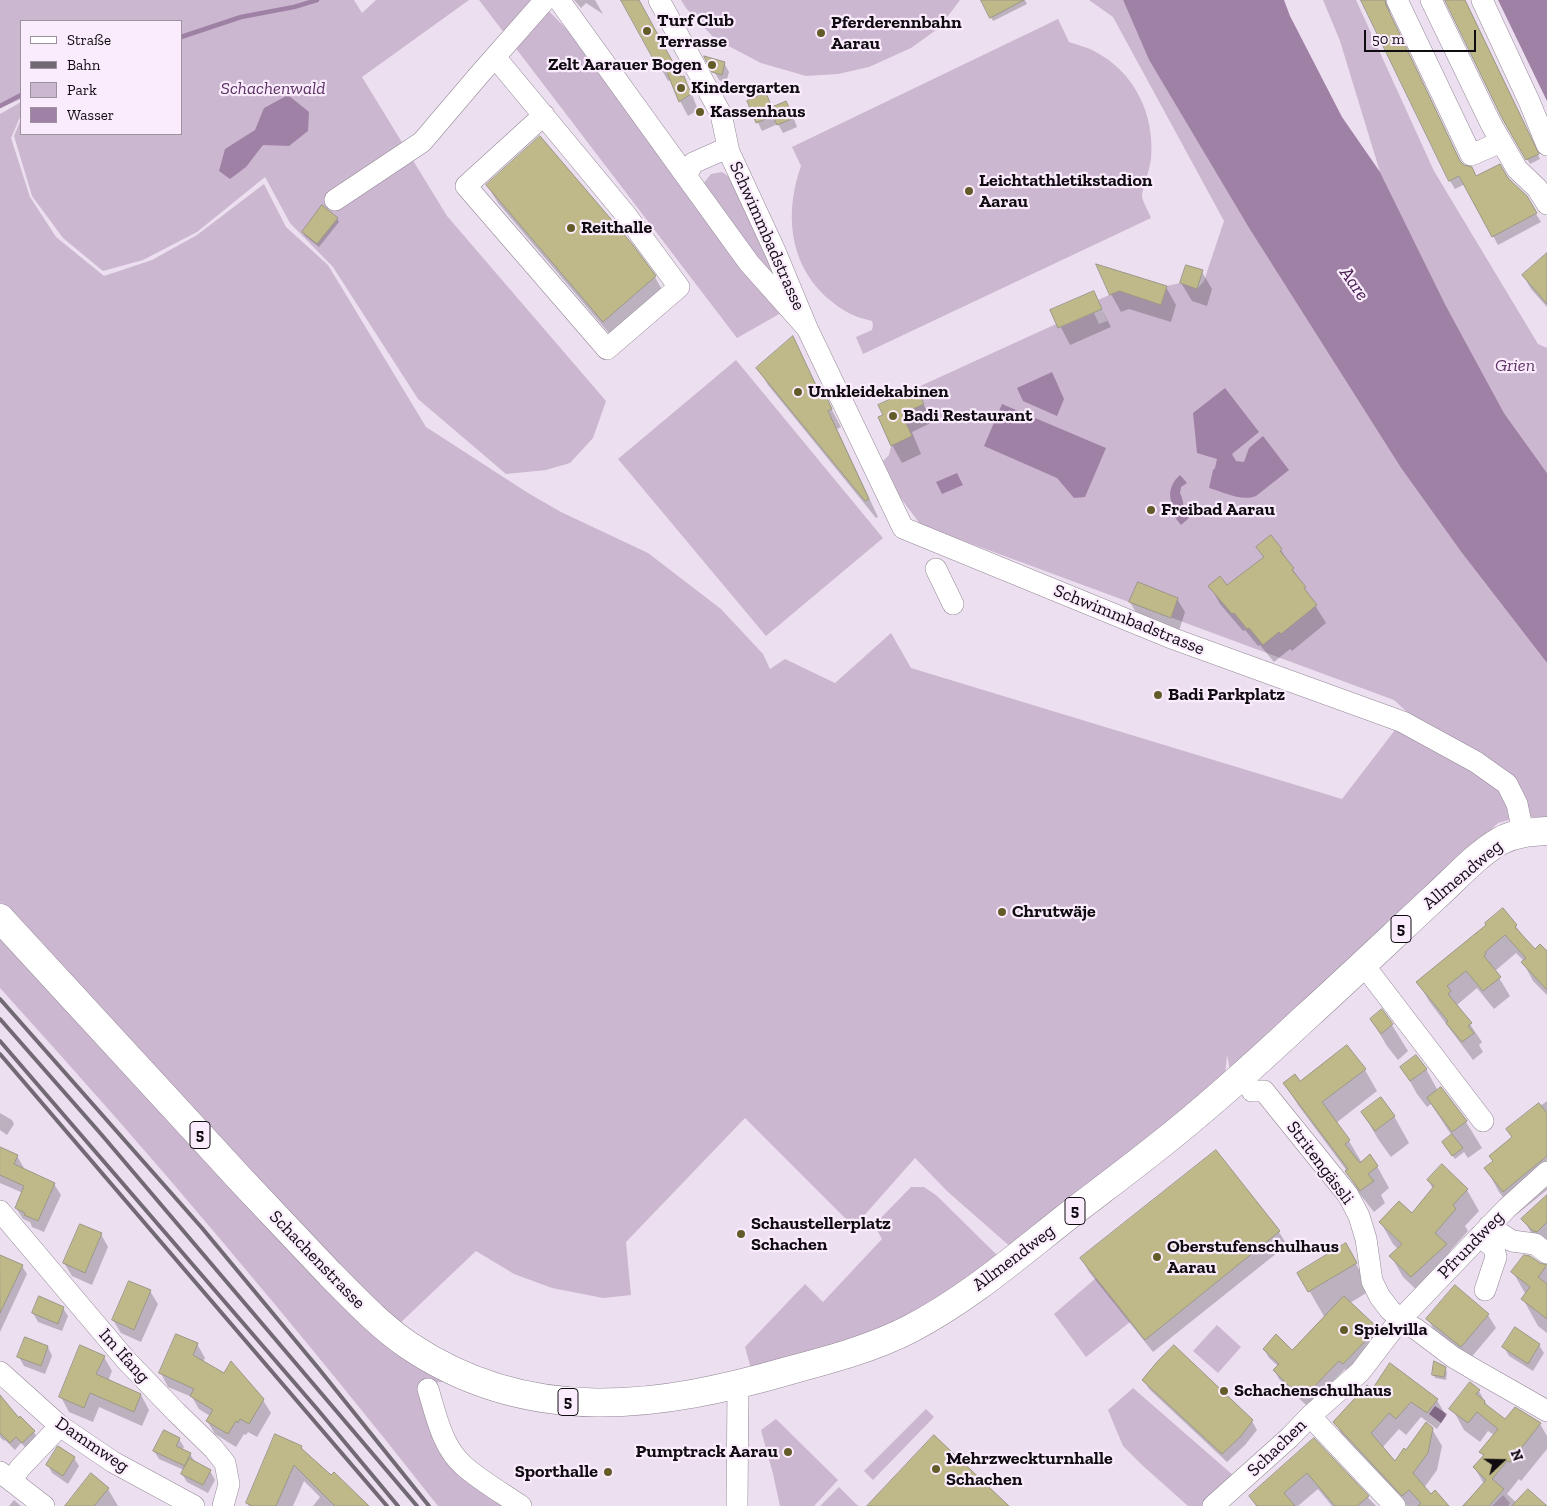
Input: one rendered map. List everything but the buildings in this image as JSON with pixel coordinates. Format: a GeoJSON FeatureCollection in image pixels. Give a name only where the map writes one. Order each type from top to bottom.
{"type":"FeatureCollection","features":[{"type":"Feature","properties":{"kind":"main road","name":"Allmendweg"},"geometry":{"type":"LineString","coordinates":[[738,1386],[869,1347],[913,1327],[946,1308],[991,1277],[1163,1143],[1255,1084],[1363,964],[1482,854],[1503,840],[1535,832]]}},
{"type":"Feature","properties":{"kind":"main road","name":"Schachenstrasse"},"geometry":{"type":"LineString","coordinates":[[0,918],[277,1219],[370,1315],[408,1345],[434,1361],[483,1383],[544,1399],[589,1403],[644,1401],[698,1394],[738,1386]]}},
{"type":"Feature","properties":{"kind":"street"},"geometry":{"type":"LineString","coordinates":[[335,200],[422,142],[545,0]]}},
{"type":"Feature","properties":{"kind":"street"},"geometry":{"type":"LineString","coordinates":[[560,0],[686,176]]}},
{"type":"Feature","properties":{"kind":"street"},"geometry":{"type":"LineString","coordinates":[[659,0],[721,114],[729,152]]}},
{"type":"Feature","properties":{"kind":"street"},"geometry":{"type":"LineString","coordinates":[[1397,0],[1471,155],[1501,142]]}},
{"type":"Feature","properties":{"kind":"street"},"geometry":{"type":"LineString","coordinates":[[1432,0],[1501,142],[1517,169],[1537,188],[1547,204]]}},
{"type":"Feature","properties":{"kind":"street"},"geometry":{"type":"LineString","coordinates":[[1482,0],[1529,101],[1547,145]]}},
{"type":"Feature","properties":{"kind":"street"},"geometry":{"type":"LineString","coordinates":[[495,56],[544,115],[626,215],[679,287],[607,349],[466,186],[544,115]]}},
{"type":"Feature","properties":{"kind":"street","name":"Schwimmbadstrasse"},"geometry":{"type":"LineString","coordinates":[[808,328],[749,263],[686,176],[694,163],[720,151],[729,152],[808,328],[903,528],[1174,639],[1403,722],[1476,762],[1507,784],[1535,832]]}},
{"type":"Feature","properties":{"kind":"street"},"geometry":{"type":"LineString","coordinates":[[936,569],[953,604]]}},
{"type":"Feature","properties":{"kind":"street"},"geometry":{"type":"LineString","coordinates":[[1363,964],[1484,1121]]}},
{"type":"Feature","properties":{"kind":"street","name":"Stritengässli"},"geometry":{"type":"LineString","coordinates":[[1255,1084],[1348,1195],[1359,1216],[1366,1239],[1372,1281],[1380,1297],[1390,1310],[1400,1320],[1416,1329],[1439,1347],[1547,1411]]}},
{"type":"Feature","properties":{"kind":"street","name":"Pfrundweg"},"geometry":{"type":"LineString","coordinates":[[1400,1320],[1485,1231],[1547,1172]]}},
{"type":"Feature","properties":{"kind":"street","name":"Im Ifang"},"geometry":{"type":"LineString","coordinates":[[0,1211],[126,1360],[214,1448],[225,1463],[229,1484],[223,1506]]}},
{"type":"Feature","properties":{"kind":"street"},"geometry":{"type":"LineString","coordinates":[[1485,1231],[1512,1241],[1535,1244],[1547,1254]]}},
{"type":"Feature","properties":{"kind":"street"},"geometry":{"type":"LineString","coordinates":[[1485,1231],[1494,1248],[1496,1257],[1485,1290]]}},
{"type":"Feature","properties":{"kind":"street","name":"Schachen"},"geometry":{"type":"LineString","coordinates":[[1213,1506],[1360,1372],[1400,1320]]}},
{"type":"Feature","properties":{"kind":"street","name":"Dammweg"},"geometry":{"type":"LineString","coordinates":[[0,1372],[60,1426],[113,1462],[194,1506]]}},
{"type":"Feature","properties":{"kind":"street"},"geometry":{"type":"LineString","coordinates":[[736,1506],[738,1386]]}},
{"type":"Feature","properties":{"kind":"street"},"geometry":{"type":"LineString","coordinates":[[428,1389],[439,1426],[451,1450],[463,1465],[521,1506]]}},
{"type":"Feature","properties":{"kind":"street"},"geometry":{"type":"LineString","coordinates":[[1310,1416],[1395,1506]]}},
{"type":"Feature","properties":{"kind":"street"},"geometry":{"type":"LineString","coordinates":[[44,1506],[6,1476],[20,1468],[60,1426]]}},
{"type":"Feature","properties":{"kind":"green space","name":"Schachenwald"},"geometry":{"type":"Polygon","coordinates":[[[0,0],[354,0],[362,13],[376,0],[469,0],[362,77],[447,216],[606,401],[593,438],[570,463],[546,470],[506,474],[418,399],[333,267],[290,223],[265,177],[197,232],[143,260],[103,271],[63,238],[32,196],[14,136],[20,121],[20,135],[182,135],[182,20],[20,20],[20,99],[0,108],[0,0]]]}},
{"type":"Feature","properties":{"kind":"green space"},"geometry":{"type":"Polygon","coordinates":[[[479,0],[538,0],[594,57],[781,313],[737,338],[479,0]]]}},
{"type":"Feature","properties":{"kind":"green space","name":"Pferderennbahn Aarau"},"geometry":{"type":"Polygon","coordinates":[[[681,0],[960,0],[939,28],[911,48],[869,67],[838,74],[806,76],[761,63],[715,39],[681,0]]]}},
{"type":"Feature","properties":{"kind":"green space"},"geometry":{"type":"Polygon","coordinates":[[[1089,0],[1123,0],[1149,60],[1249,228],[1401,468],[1462,553],[1547,663],[1547,817],[1520,817],[1498,823],[1388,928],[1230,1070],[1227,1055],[1225,1076],[1013,1249],[948,1192],[915,1158],[854,1227],[745,1118],[626,1242],[631,1295],[603,1298],[552,1288],[514,1274],[476,1251],[397,1326],[315,1246],[0,902],[0,114],[20,103],[20,117],[11,138],[30,197],[56,237],[104,276],[152,260],[197,235],[264,184],[286,227],[328,265],[426,427],[528,493],[561,512],[648,553],[721,609],[763,654],[770,669],[785,659],[835,683],[891,633],[911,668],[1342,799],[1408,713],[1394,700],[920,524],[900,497],[883,461],[889,455],[891,446],[912,436],[904,419],[906,412],[924,404],[916,388],[1056,324],[1059,328],[1094,313],[1099,324],[1107,321],[1098,300],[1127,287],[1132,295],[1161,305],[1167,286],[1180,283],[1197,289],[1204,281],[1224,221],[1113,17],[1089,0]]]}},
{"type":"Feature","properties":{"kind":"green space","name":"Grien"},"geometry":{"type":"Polygon","coordinates":[[[1323,0],[1356,0],[1434,171],[1538,344],[1547,348],[1547,473],[1504,413],[1446,306],[1380,172],[1340,41],[1323,0]]]}},
{"type":"Feature","properties":{"kind":"green space","name":"Leichtathletikstadion Aarau"},"geometry":{"type":"Polygon","coordinates":[[[1058,19],[1069,42],[1091,50],[1108,60],[1121,71],[1139,96],[1146,111],[1150,127],[1151,159],[1142,196],[1151,218],[863,354],[856,337],[872,330],[872,321],[849,313],[825,296],[803,267],[797,251],[793,235],[792,218],[793,200],[801,166],[792,147],[1058,19]]]}},
{"type":"Feature","properties":{"kind":"green space"},"geometry":{"type":"Polygon","coordinates":[[[722,172],[732,179],[778,278],[751,254],[703,184],[711,174],[722,172]]]}},
{"type":"Feature","properties":{"kind":"green space"},"geometry":{"type":"Polygon","coordinates":[[[736,360],[883,538],[766,636],[618,459],[736,360]]]}},
{"type":"Feature","properties":{"kind":"green space"},"geometry":{"type":"Polygon","coordinates":[[[0,928],[456,1381],[428,1383],[435,1427],[515,1506],[438,1506],[278,1308],[113,1114],[0,988],[0,928]]]}},
{"type":"Feature","properties":{"kind":"green space"},"geometry":{"type":"Polygon","coordinates":[[[911,1187],[924,1187],[936,1195],[999,1257],[921,1311],[849,1341],[751,1369],[745,1347],[805,1284],[823,1302],[882,1239],[874,1225],[911,1187]]]}},
{"type":"Feature","properties":{"kind":"green space"},"geometry":{"type":"Polygon","coordinates":[[[1096,1278],[1130,1322],[1086,1357],[1054,1314],[1096,1278]]]}},
{"type":"Feature","properties":{"kind":"green space"},"geometry":{"type":"Polygon","coordinates":[[[1217,1325],[1241,1347],[1218,1373],[1193,1351],[1217,1325]]]}},
{"type":"Feature","properties":{"kind":"green space"},"geometry":{"type":"Polygon","coordinates":[[[1133,1388],[1234,1476],[1206,1506],[1188,1506],[1123,1446],[1108,1410],[1133,1388]]]}},
{"type":"Feature","properties":{"kind":"green space"},"geometry":{"type":"Polygon","coordinates":[[[926,1409],[934,1417],[873,1480],[864,1471],[926,1409]]]}},
{"type":"Feature","properties":{"kind":"green space","name":"Pumptrack Aarau"},"geometry":{"type":"Polygon","coordinates":[[[776,1419],[838,1480],[814,1506],[780,1506],[761,1430],[776,1419]]]}},
{"type":"Feature","properties":{"kind":"green space"},"geometry":{"type":"Polygon","coordinates":[[[839,1487],[856,1504],[859,1506],[820,1506],[839,1487]]]}},
{"type":"Feature","properties":{"kind":"green space"},"geometry":{"type":"Polygon","coordinates":[[[1503,1495],[1510,1503],[1508,1506],[1492,1506],[1503,1495]]]}},
{"type":"Feature","properties":{"kind":"water","name":"Aare"},"geometry":{"type":"Polygon","coordinates":[[[1123,0],[1284,0],[1290,16],[1342,117],[1380,172],[1446,306],[1504,413],[1547,473],[1547,663],[1462,553],[1401,468],[1249,228],[1149,60],[1123,0]]]}},
{"type":"Feature","properties":{"kind":"water"},"geometry":{"type":"Polygon","coordinates":[[[1498,0],[1547,0],[1547,101],[1498,0]]]}},
{"type":"Feature","properties":{"kind":"water"},"geometry":{"type":"Polygon","coordinates":[[[288,95],[309,112],[308,131],[289,146],[263,145],[246,167],[230,179],[219,171],[225,149],[255,130],[264,108],[288,95]]]}},
{"type":"Feature","properties":{"kind":"water"},"geometry":{"type":"Polygon","coordinates":[[[1052,372],[1064,399],[1057,416],[1023,401],[1017,388],[1052,372]]]}},
{"type":"Feature","properties":{"kind":"water"},"geometry":{"type":"Polygon","coordinates":[[[1225,388],[1259,432],[1232,454],[1236,461],[1244,462],[1249,448],[1263,436],[1289,470],[1251,498],[1232,496],[1209,488],[1217,459],[1197,453],[1193,413],[1225,388]]]}},
{"type":"Feature","properties":{"kind":"water"},"geometry":{"type":"Polygon","coordinates":[[[1002,404],[1106,448],[1085,497],[1074,498],[1057,478],[984,446],[1002,404]]]}},
{"type":"Feature","properties":{"kind":"water"},"geometry":{"type":"Polygon","coordinates":[[[957,473],[963,485],[942,494],[936,482],[957,473]]]}},
{"type":"Feature","properties":{"kind":"water"},"geometry":{"type":"Polygon","coordinates":[[[1180,475],[1187,483],[1181,487],[1180,493],[1185,512],[1189,518],[1181,525],[1174,516],[1170,493],[1173,483],[1180,475]]]}},
{"type":"Feature","properties":{"kind":"water"},"geometry":{"type":"Polygon","coordinates":[[[1435,1406],[1447,1414],[1441,1423],[1429,1414],[1435,1406]]]}},
{"type":"Feature","properties":{"kind":"waterway"},"geometry":{"type":"LineString","coordinates":[[182,37],[241,17],[294,7],[317,0]]}},
{"type":"Feature","properties":{"kind":"waterway"},"geometry":{"type":"LineString","coordinates":[[0,106],[20,96]]}},
{"type":"Feature","properties":{"kind":"railway"},"geometry":{"type":"LineString","coordinates":[[0,999],[202,1228],[429,1506]]}},
{"type":"Feature","properties":{"kind":"railway"},"geometry":{"type":"LineString","coordinates":[[0,1019],[101,1134],[417,1506]]}},
{"type":"Feature","properties":{"kind":"railway"},"geometry":{"type":"LineString","coordinates":[[0,1041],[318,1410],[398,1506]]}},
{"type":"Feature","properties":{"kind":"railway"},"geometry":{"type":"LineString","coordinates":[[0,1054],[387,1506]]}},
{"type":"Feature","properties":{"kind":"place","name":"Turf Club Terrasse"},"geometry":{"type":"Point","coordinates":[647,31]}},
{"type":"Feature","properties":{"kind":"place","name":"Pferderennbahn Aarau"},"geometry":{"type":"Point","coordinates":[821,33]}},
{"type":"Feature","properties":{"kind":"place","name":"Zelt Aarauer Bogen"},"geometry":{"type":"Point","coordinates":[712,65]}},
{"type":"Feature","properties":{"kind":"place","name":"Kindergarten"},"geometry":{"type":"Point","coordinates":[681,88]}},
{"type":"Feature","properties":{"kind":"place","name":"Kassenhaus"},"geometry":{"type":"Point","coordinates":[700,112]}},
{"type":"Feature","properties":{"kind":"place","name":"Leichtathletikstadion Aarau"},"geometry":{"type":"Point","coordinates":[969,191]}},
{"type":"Feature","properties":{"kind":"place","name":"Reithalle"},"geometry":{"type":"Point","coordinates":[571,228]}},
{"type":"Feature","properties":{"kind":"place","name":"Umkleidekabinen"},"geometry":{"type":"Point","coordinates":[798,392]}},
{"type":"Feature","properties":{"kind":"place","name":"Badi Restaurant"},"geometry":{"type":"Point","coordinates":[893,416]}},
{"type":"Feature","properties":{"kind":"place","name":"Freibad Aarau"},"geometry":{"type":"Point","coordinates":[1151,510]}},
{"type":"Feature","properties":{"kind":"place","name":"Badi Parkplatz"},"geometry":{"type":"Point","coordinates":[1158,695]}},
{"type":"Feature","properties":{"kind":"place","name":"Chrutwäje"},"geometry":{"type":"Point","coordinates":[1002,912]}},
{"type":"Feature","properties":{"kind":"place","name":"Schaustellerplatz Schachen"},"geometry":{"type":"Point","coordinates":[741,1234]}},
{"type":"Feature","properties":{"kind":"place","name":"Oberstufenschulhaus Aarau"},"geometry":{"type":"Point","coordinates":[1157,1257]}},
{"type":"Feature","properties":{"kind":"place","name":"Spielvilla"},"geometry":{"type":"Point","coordinates":[1344,1330]}},
{"type":"Feature","properties":{"kind":"place","name":"Schachenschulhaus"},"geometry":{"type":"Point","coordinates":[1224,1391]}},
{"type":"Feature","properties":{"kind":"place","name":"Pumptrack Aarau"},"geometry":{"type":"Point","coordinates":[788,1452]}},
{"type":"Feature","properties":{"kind":"place","name":"Mehrzweckturnhalle Schachen"},"geometry":{"type":"Point","coordinates":[936,1469]}},
{"type":"Feature","properties":{"kind":"place","name":"Sporthalle"},"geometry":{"type":"Point","coordinates":[608,1472]}}]}
